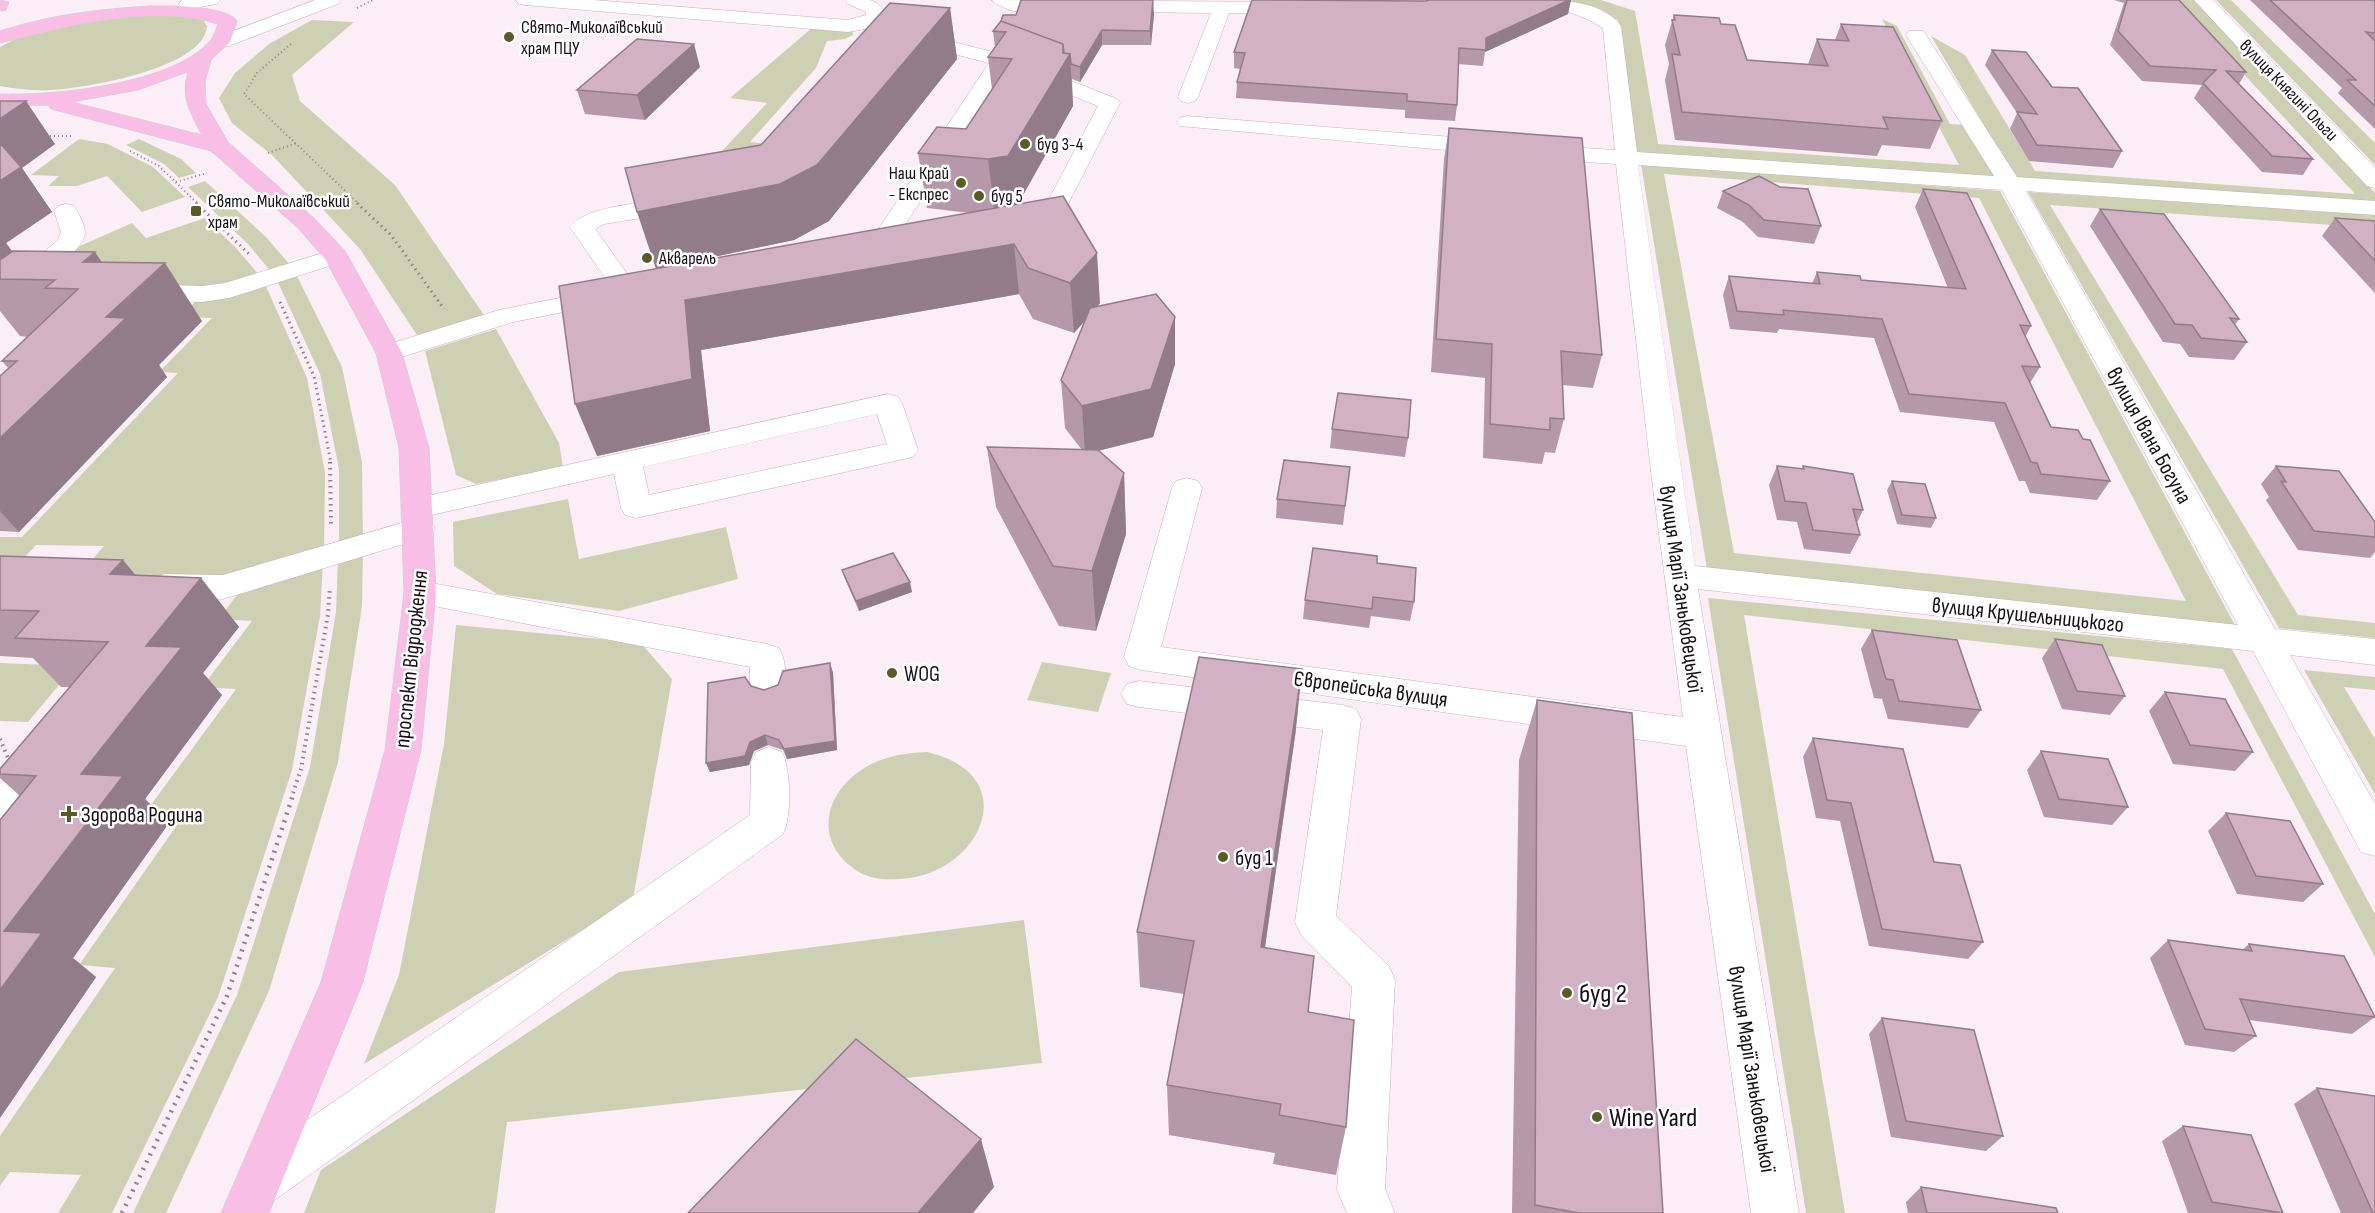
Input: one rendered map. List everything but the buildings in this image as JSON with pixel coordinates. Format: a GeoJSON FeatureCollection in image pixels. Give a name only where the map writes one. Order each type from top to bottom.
{"type":"FeatureCollection","features":[{"type":"Feature","properties":{"kind":"main road"},"geometry":{"type":"LineString","coordinates":[[0,37],[66,15],[131,2],[188,4],[207,8],[228,21],[228,31],[222,42],[202,57],[171,72],[131,86],[87,96],[43,101],[1,100]]}},
{"type":"Feature","properties":{"kind":"main road"},"geometry":{"type":"LineString","coordinates":[[202,57],[195,82],[196,104],[219,146]]}},
{"type":"Feature","properties":{"kind":"main road"},"geometry":{"type":"LineString","coordinates":[[43,101],[219,146]]}},
{"type":"Feature","properties":{"kind":"main road","name":"проспект Відродження"},"geometry":{"type":"LineString","coordinates":[[219,146],[306,223],[336,255],[389,353],[414,448],[418,518],[420,593],[403,750],[342,982],[252,1198]]}},
{"type":"Feature","properties":{"kind":"street"},"geometry":{"type":"LineString","coordinates":[[188,4],[212,0]]}},
{"type":"Feature","properties":{"kind":"street"},"geometry":{"type":"LineString","coordinates":[[222,42],[332,0]]}},
{"type":"Feature","properties":{"kind":"street"},"geometry":{"type":"LineString","coordinates":[[525,0],[825,25],[848,26],[862,24],[875,18],[875,9],[854,0]]}},
{"type":"Feature","properties":{"kind":"street"},"geometry":{"type":"LineString","coordinates":[[825,25],[848,0]]}},
{"type":"Feature","properties":{"kind":"street"},"geometry":{"type":"LineString","coordinates":[[1001,0],[1013,6],[1317,8]]}},
{"type":"Feature","properties":{"kind":"street","name":"вулиця Марії Заньковецької"},"geometry":{"type":"LineString","coordinates":[[1554,0],[1594,15],[1612,26],[1626,159],[1702,734],[1775,1213]]}},
{"type":"Feature","properties":{"kind":"street","name":"вулиця Княгині Ольги"},"geometry":{"type":"LineString","coordinates":[[2203,0],[2375,181]]}},
{"type":"Feature","properties":{"kind":"street"},"geometry":{"type":"LineString","coordinates":[[1188,97],[1222,8]]}},
{"type":"Feature","properties":{"kind":"street","name":"вулиця Івана Богуна"},"geometry":{"type":"LineString","coordinates":[[1916,35],[2011,185],[2375,840]]}},
{"type":"Feature","properties":{"kind":"street"},"geometry":{"type":"LineString","coordinates":[[890,43],[954,48],[1001,60],[1110,103],[1059,201],[1020,220],[998,224]]}},
{"type":"Feature","properties":{"kind":"street"},"geometry":{"type":"LineString","coordinates":[[911,241],[867,250],[1001,60]]}},
{"type":"Feature","properties":{"kind":"street"},"geometry":{"type":"LineString","coordinates":[[1187,122],[1626,159],[2375,208]]}},
{"type":"Feature","properties":{"kind":"street"},"geometry":{"type":"LineString","coordinates":[[389,353],[508,315],[639,291],[582,227],[597,218],[710,201]]}},
{"type":"Feature","properties":{"kind":"street"},"geometry":{"type":"LineString","coordinates":[[53,288],[13,292],[69,243],[73,232],[66,210]]}},
{"type":"Feature","properties":{"kind":"street"},"geometry":{"type":"LineString","coordinates":[[122,291],[202,294],[229,290],[336,255]]}},
{"type":"Feature","properties":{"kind":"street"},"geometry":{"type":"LineString","coordinates":[[141,585],[223,587],[331,555],[418,518],[627,462],[888,403],[903,450],[636,508],[627,462]]}},
{"type":"Feature","properties":{"kind":"street"},"geometry":{"type":"LineString","coordinates":[[855,411],[874,456]]}},
{"type":"Feature","properties":{"kind":"street","name":"Європейська вулиця"},"geometry":{"type":"LineString","coordinates":[[1186,488],[1141,657],[1702,734]]}},
{"type":"Feature","properties":{"kind":"street","name":"вулиця Крушельницького"},"geometry":{"type":"LineString","coordinates":[[1681,576],[2375,652]]}},
{"type":"Feature","properties":{"kind":"street"},"geometry":{"type":"LineString","coordinates":[[420,593],[767,657],[767,684]]}},
{"type":"Feature","properties":{"kind":"street"},"geometry":{"type":"LineString","coordinates":[[1139,694],[1344,719],[1315,922],[1374,980],[1361,1190],[1371,1213]]}},
{"type":"Feature","properties":{"kind":"street"},"geometry":{"type":"LineString","coordinates":[[252,1198],[769,823],[769,762]]}},
{"type":"Feature","properties":{"kind":"street"},"geometry":{"type":"LineString","coordinates":[[0,876],[4,806],[20,786]]}},
{"type":"Feature","properties":{"kind":"path"},"geometry":{"type":"LineString","coordinates":[[298,40],[257,73],[244,94],[391,235],[460,331]]}},
{"type":"Feature","properties":{"kind":"path"},"geometry":{"type":"LineString","coordinates":[[36,136],[72,136]]}},
{"type":"Feature","properties":{"kind":"path"},"geometry":{"type":"LineString","coordinates":[[122,147],[159,166],[242,246],[268,277],[314,376],[332,470],[328,614],[301,769],[227,996],[122,1213]]}},
{"type":"Feature","properties":{"kind":"green space"},"geometry":{"type":"Polygon","coordinates":[[[1563,0],[1601,0],[1635,11],[1658,144],[1959,165],[1882,19],[1897,26],[1950,124],[1965,125],[1997,181],[1637,156],[1618,20],[1563,0]]]}},
{"type":"Feature","properties":{"kind":"green space"},"geometry":{"type":"Polygon","coordinates":[[[2175,0],[2195,0],[2375,193],[2375,204],[2017,181],[1931,36],[1965,55],[2035,171],[2355,194],[2175,0]]]}},
{"type":"Feature","properties":{"kind":"green space"},"geometry":{"type":"Polygon","coordinates":[[[2216,0],[2231,0],[2375,143],[2375,165],[2216,0]]]}},
{"type":"Feature","properties":{"kind":"green space"},"geometry":{"type":"Polygon","coordinates":[[[158,8],[203,20],[207,26],[201,41],[186,54],[165,65],[115,80],[67,88],[26,90],[0,86],[0,47],[27,33],[158,8]]]}},
{"type":"Feature","properties":{"kind":"green space"},"geometry":{"type":"Polygon","coordinates":[[[312,20],[354,22],[292,75],[300,101],[395,185],[484,315],[417,335],[360,249],[273,156],[232,123],[219,98],[235,73],[269,44],[312,20]]]}},
{"type":"Feature","properties":{"kind":"green space"},"geometry":{"type":"Polygon","coordinates":[[[813,27],[852,30],[853,35],[845,39],[827,41],[816,68],[750,142],[768,144],[708,166],[767,103],[730,98],[813,27]]]}},
{"type":"Feature","properties":{"kind":"green space"},"geometry":{"type":"Polygon","coordinates":[[[79,139],[108,144],[153,167],[185,197],[142,212],[107,176],[77,186],[48,186],[59,176],[31,175],[79,139]]]}},
{"type":"Feature","properties":{"kind":"green space"},"geometry":{"type":"Polygon","coordinates":[[[139,139],[181,159],[196,173],[179,178],[164,164],[126,145],[139,139]]]}},
{"type":"Feature","properties":{"kind":"green space"},"geometry":{"type":"Polygon","coordinates":[[[1641,164],[2000,191],[2236,627],[1707,569],[1641,164]],[[1664,174],[1734,553],[2186,601],[1979,198],[1664,174]]]}},
{"type":"Feature","properties":{"kind":"green space"},"geometry":{"type":"Polygon","coordinates":[[[205,181],[266,237],[291,266],[272,273],[248,244],[188,187],[205,181]]]}},
{"type":"Feature","properties":{"kind":"green space"},"geometry":{"type":"Polygon","coordinates":[[[2028,192],[2375,214],[2375,228],[2050,205],[2298,615],[2375,623],[2375,638],[2279,628],[2028,192]]]}},
{"type":"Feature","properties":{"kind":"green space"},"geometry":{"type":"Polygon","coordinates":[[[205,218],[236,248],[260,276],[205,291],[50,271],[80,246],[132,223],[146,238],[205,218]]]}},
{"type":"Feature","properties":{"kind":"green space"},"geometry":{"type":"Polygon","coordinates":[[[295,272],[342,367],[362,462],[363,540],[339,547],[339,469],[320,374],[276,278],[295,272]]]}},
{"type":"Feature","properties":{"kind":"green space"},"geometry":{"type":"Polygon","coordinates":[[[264,282],[307,378],[325,472],[324,552],[225,581],[77,577],[104,546],[36,545],[11,572],[0,564],[0,537],[22,537],[178,373],[159,372],[212,318],[134,316],[190,307],[199,298],[264,282]]]}},
{"type":"Feature","properties":{"kind":"green space"},"geometry":{"type":"Polygon","coordinates":[[[496,329],[559,443],[563,467],[476,484],[456,475],[425,351],[496,329]]]}},
{"type":"Feature","properties":{"kind":"green space"},"geometry":{"type":"Polygon","coordinates":[[[568,499],[579,559],[726,527],[738,579],[619,611],[497,594],[454,566],[453,522],[568,499]]]}},
{"type":"Feature","properties":{"kind":"green space"},"geometry":{"type":"Polygon","coordinates":[[[363,552],[362,606],[338,762],[269,991],[166,1213],[133,1213],[237,995],[310,767],[336,612],[338,560],[363,552]]]}},
{"type":"Feature","properties":{"kind":"green space"},"geometry":{"type":"Polygon","coordinates":[[[323,564],[320,616],[292,770],[218,997],[112,1213],[58,1213],[81,1175],[10,1172],[0,1186],[0,1136],[115,968],[79,965],[184,815],[145,813],[236,689],[202,687],[252,621],[219,619],[242,588],[323,564]]]}},
{"type":"Feature","properties":{"kind":"green space"},"geometry":{"type":"Polygon","coordinates":[[[1708,598],[2232,649],[2375,914],[2375,957],[2223,669],[1744,615],[1845,1213],[1806,1213],[1708,598]]]}},
{"type":"Feature","properties":{"kind":"green space"},"geometry":{"type":"Polygon","coordinates":[[[456,625],[641,643],[672,679],[633,899],[364,1064],[399,975],[444,744],[456,625]]]}},
{"type":"Feature","properties":{"kind":"green space"},"geometry":{"type":"Polygon","coordinates":[[[1042,662],[1111,673],[1098,712],[1027,700],[1042,662]]]}},
{"type":"Feature","properties":{"kind":"green space"},"geometry":{"type":"Polygon","coordinates":[[[0,663],[75,666],[28,722],[0,721],[0,663]]]}},
{"type":"Feature","properties":{"kind":"green space"},"geometry":{"type":"Polygon","coordinates":[[[2304,670],[2375,677],[2375,690],[2344,687],[2375,739],[2375,794],[2304,670]]]}},
{"type":"Feature","properties":{"kind":"green space"},"geometry":{"type":"Polygon","coordinates":[[[927,752],[958,764],[976,781],[983,801],[981,823],[970,844],[952,861],[928,874],[889,879],[874,878],[859,872],[844,861],[834,847],[829,833],[832,804],[840,790],[851,778],[873,763],[895,756],[927,752]]]}},
{"type":"Feature","properties":{"kind":"green space"},"geometry":{"type":"Polygon","coordinates":[[[1024,920],[1042,1063],[507,1122],[495,1213],[304,1213],[321,1170],[619,972],[1024,920]]]}},
{"type":"Feature","properties":{"kind":"place","name":"Свято-Миколаївський храм ПЦУ"},"geometry":{"type":"Point","coordinates":[509,37]}},
{"type":"Feature","properties":{"kind":"place","name":"буд 3-4"},"geometry":{"type":"Point","coordinates":[1025,144]}},
{"type":"Feature","properties":{"kind":"place","name":"Наш Край - Експрес"},"geometry":{"type":"Point","coordinates":[961,183]}},
{"type":"Feature","properties":{"kind":"place","name":"буд 5"},"geometry":{"type":"Point","coordinates":[979,196]}},
{"type":"Feature","properties":{"kind":"place","name":"Свято-Миколаївський храм"},"geometry":{"type":"Point","coordinates":[196,211]}},
{"type":"Feature","properties":{"kind":"place","name":"Акварель"},"geometry":{"type":"Point","coordinates":[647,258]}},
{"type":"Feature","properties":{"kind":"place","name":"WOG"},"geometry":{"type":"Point","coordinates":[892,673]}},
{"type":"Feature","properties":{"kind":"place","name":"Здорова Родина"},"geometry":{"type":"Point","coordinates":[69,814]}},
{"type":"Feature","properties":{"kind":"place","name":"буд 1"},"geometry":{"type":"Point","coordinates":[1223,857]}},
{"type":"Feature","properties":{"kind":"place","name":"буд 2"},"geometry":{"type":"Point","coordinates":[1567,993]}},
{"type":"Feature","properties":{"kind":"place","name":"Wine Yard"},"geometry":{"type":"Point","coordinates":[1597,1117]}}]}
